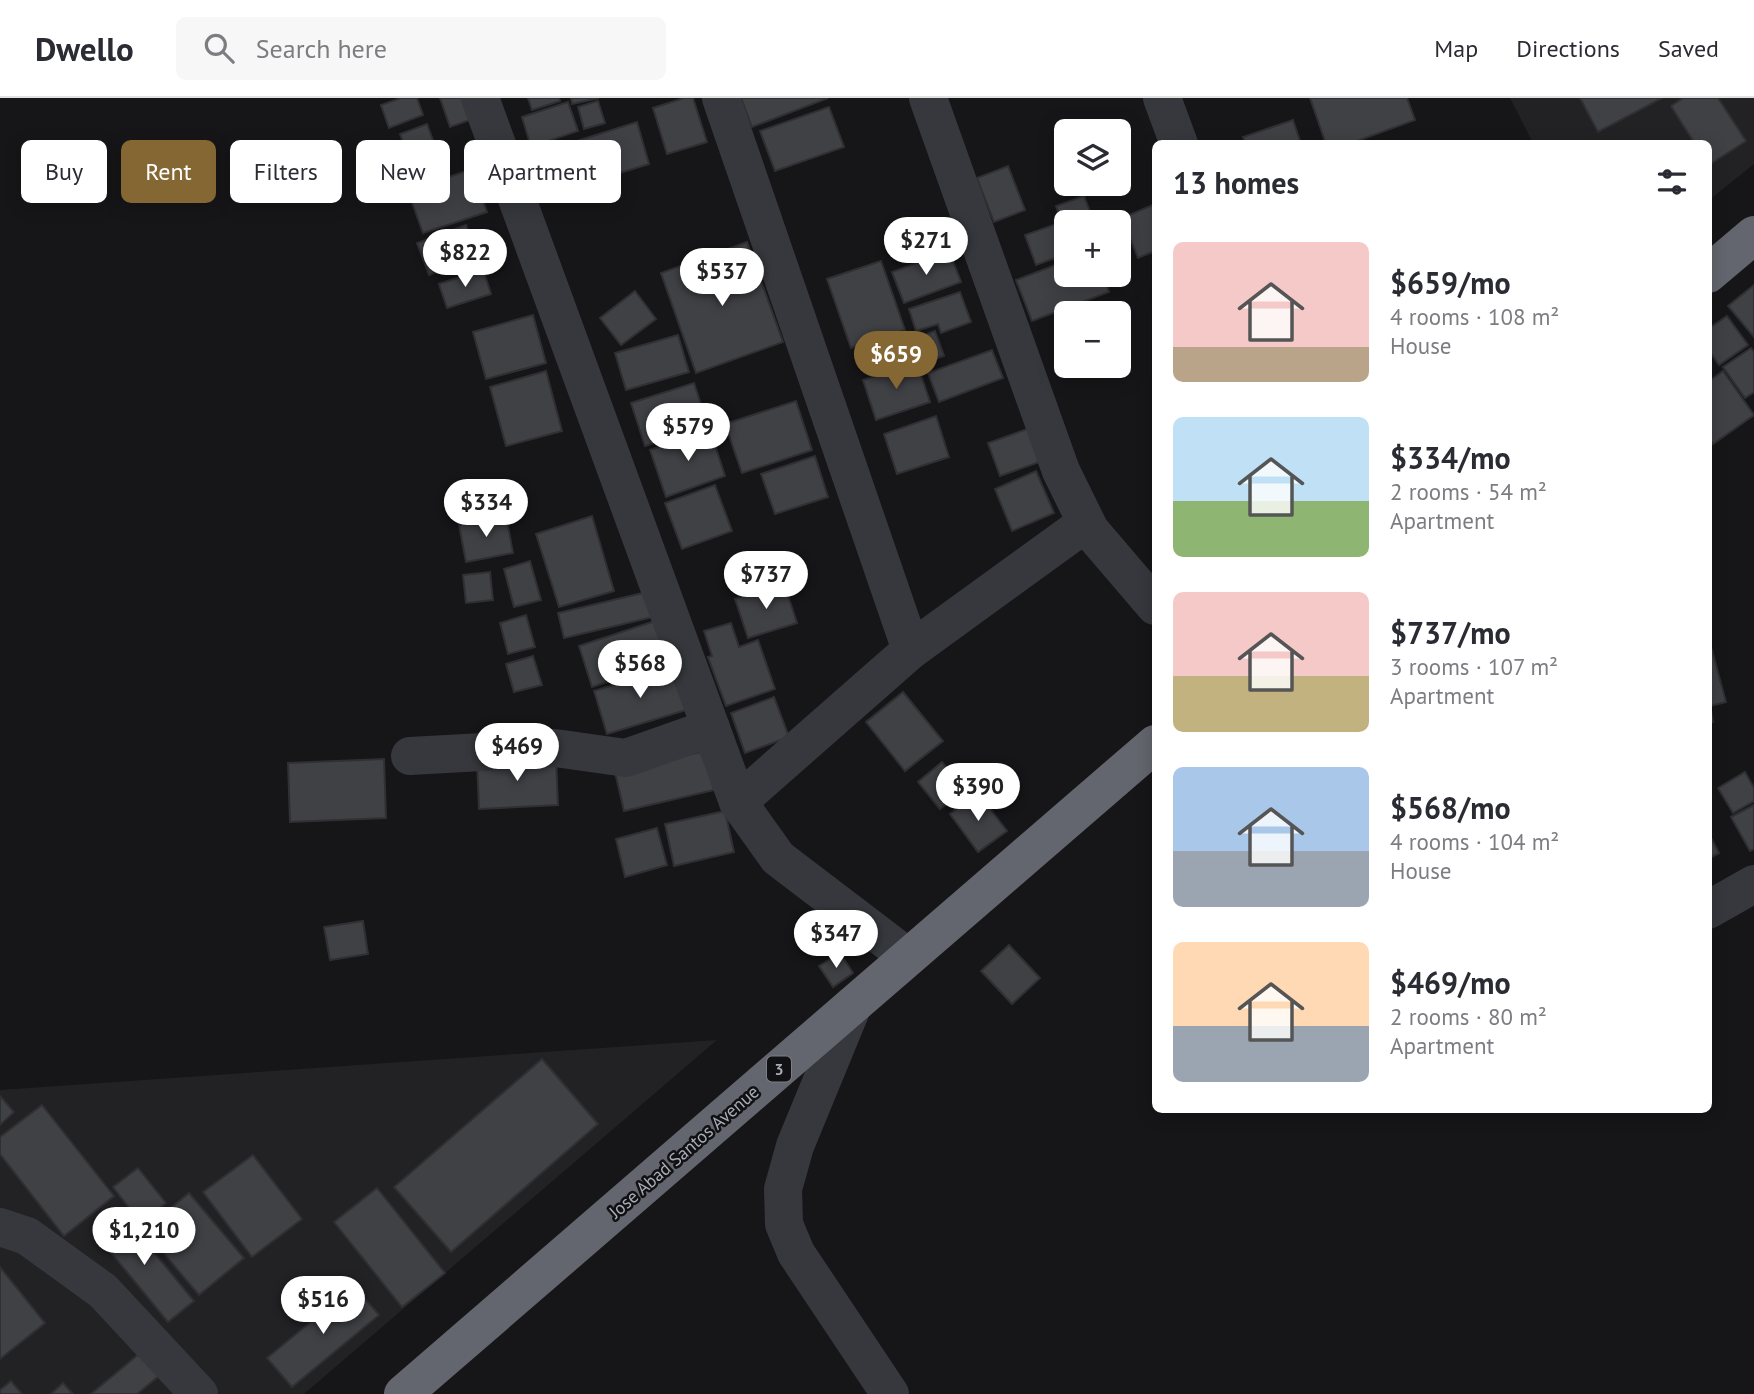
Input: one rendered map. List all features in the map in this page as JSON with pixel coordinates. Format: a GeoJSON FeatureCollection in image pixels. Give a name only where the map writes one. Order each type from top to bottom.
{"type":"FeatureCollection","features":[{"type":"Feature","properties":{"kind":"highway"},"geometry":{"type":"LineString","coordinates":[[1712,271],[1754,235]]}},
{"type":"Feature","properties":{"kind":"highway","name":"Jose Abad Santos Avenue"},"geometry":{"type":"LineString","coordinates":[[403,1394],[1152,747]]}},
{"type":"Feature","properties":{"kind":"street"},"geometry":{"type":"LineString","coordinates":[[480,98],[738,802],[778,858],[908,957]]}},
{"type":"Feature","properties":{"kind":"street"},"geometry":{"type":"LineString","coordinates":[[722,98],[911,650]]}},
{"type":"Feature","properties":{"kind":"street"},"geometry":{"type":"LineString","coordinates":[[928,98],[1061,471],[1086,523],[1152,602]]}},
{"type":"Feature","properties":{"kind":"street"},"geometry":{"type":"LineString","coordinates":[[1162,98],[1178,140]]}},
{"type":"Feature","properties":{"kind":"street"},"geometry":{"type":"LineString","coordinates":[[738,802],[911,650],[1086,523]]}},
{"type":"Feature","properties":{"kind":"street"},"geometry":{"type":"LineString","coordinates":[[410,756],[555,748],[626,758],[711,728]]}},
{"type":"Feature","properties":{"kind":"street"},"geometry":{"type":"LineString","coordinates":[[1712,908],[1754,884]]}},
{"type":"Feature","properties":{"kind":"street"},"geometry":{"type":"LineString","coordinates":[[853,1005],[794,1146],[783,1189],[784,1224],[796,1253],[890,1394]]}},
{"type":"Feature","properties":{"kind":"street"},"geometry":{"type":"LineString","coordinates":[[0,1227],[27,1236],[103,1291],[188,1391]]}},
{"type":"Feature","properties":{"kind":"shaded area"},"geometry":{"type":"Polygon","coordinates":[[[1510,98],[1754,98],[1754,164],[1712,198],[1712,140],[1531,140],[1510,98]]]}},
{"type":"Feature","properties":{"kind":"shaded area"},"geometry":{"type":"Polygon","coordinates":[[[717,1040],[304,1394],[0,1394],[0,1090],[717,1040]]]}},
{"type":"Feature","properties":{"kind":"building"},"geometry":{"type":"Polygon","coordinates":[[[401,98],[417,98],[423,115],[389,128],[381,105],[401,98]]]}},
{"type":"Feature","properties":{"kind":"building"},"geometry":{"type":"Polygon","coordinates":[[[440,98],[462,98],[470,120],[450,127],[440,98]]]}},
{"type":"Feature","properties":{"kind":"building"},"geometry":{"type":"Polygon","coordinates":[[[528,98],[559,98],[560,101],[532,110],[528,98]]]}},
{"type":"Feature","properties":{"kind":"building"},"geometry":{"type":"Polygon","coordinates":[[[571,98],[599,98],[572,104],[571,98]]]}},
{"type":"Feature","properties":{"kind":"building"},"geometry":{"type":"Polygon","coordinates":[[[684,98],[693,98],[707,142],[667,154],[653,108],[684,98]]]}},
{"type":"Feature","properties":{"kind":"building"},"geometry":{"type":"Polygon","coordinates":[[[741,98],[828,98],[752,127],[741,98]]]}},
{"type":"Feature","properties":{"kind":"building"},"geometry":{"type":"Polygon","coordinates":[[[1310,98],[1407,98],[1415,120],[1360,140],[1325,140],[1310,98]]]}},
{"type":"Feature","properties":{"kind":"building"},"geometry":{"type":"Polygon","coordinates":[[[1580,98],[1662,98],[1598,132],[1580,98]]]}},
{"type":"Feature","properties":{"kind":"building"},"geometry":{"type":"Polygon","coordinates":[[[1683,98],[1718,98],[1746,141],[1712,163],[1712,140],[1692,140],[1671,106],[1683,98]]]}},
{"type":"Feature","properties":{"kind":"building"},"geometry":{"type":"Polygon","coordinates":[[[598,101],[605,123],[584,129],[578,107],[598,101]]]}},
{"type":"Feature","properties":{"kind":"building"},"geometry":{"type":"Polygon","coordinates":[[[568,102],[578,131],[552,140],[529,140],[522,117],[568,102]]]}},
{"type":"Feature","properties":{"kind":"building"},"geometry":{"type":"Polygon","coordinates":[[[829,107],[844,147],[775,171],[760,131],[829,107]]]}},
{"type":"Feature","properties":{"kind":"building"},"geometry":{"type":"Polygon","coordinates":[[[1293,120],[1300,140],[1244,140],[1243,137],[1293,120]]]}},
{"type":"Feature","properties":{"kind":"building"},"geometry":{"type":"Polygon","coordinates":[[[637,122],[649,164],[621,173],[621,140],[580,140],[637,122]]]}},
{"type":"Feature","properties":{"kind":"building"},"geometry":{"type":"Polygon","coordinates":[[[427,124],[433,140],[402,140],[400,134],[427,124]]]}},
{"type":"Feature","properties":{"kind":"building"},"geometry":{"type":"Polygon","coordinates":[[[1008,166],[1025,210],[994,222],[977,178],[1008,166]]]}},
{"type":"Feature","properties":{"kind":"building"},"geometry":{"type":"Polygon","coordinates":[[[464,172],[464,203],[484,203],[487,212],[423,233],[412,203],[450,203],[450,177],[464,172]]]}},
{"type":"Feature","properties":{"kind":"building"},"geometry":{"type":"Polygon","coordinates":[[[1084,196],[1089,210],[1058,210],[1056,206],[1084,196]]]}},
{"type":"Feature","properties":{"kind":"building"},"geometry":{"type":"Polygon","coordinates":[[[1152,205],[1152,252],[1138,258],[1131,240],[1131,214],[1152,205]]]}},
{"type":"Feature","properties":{"kind":"building"},"geometry":{"type":"Polygon","coordinates":[[[466,225],[478,257],[429,275],[417,243],[466,225]]]}},
{"type":"Feature","properties":{"kind":"building"},"geometry":{"type":"Polygon","coordinates":[[[1054,225],[1054,258],[1036,265],[1025,235],[1054,225]]]}},
{"type":"Feature","properties":{"kind":"building"},"geometry":{"type":"Polygon","coordinates":[[[747,242],[783,342],[696,373],[661,273],[747,242]]]}},
{"type":"Feature","properties":{"kind":"building"},"geometry":{"type":"Polygon","coordinates":[[[949,251],[961,282],[904,303],[892,272],[949,251]]]}},
{"type":"Feature","properties":{"kind":"building"},"geometry":{"type":"Polygon","coordinates":[[[881,261],[905,330],[851,348],[827,279],[881,261]]]}},
{"type":"Feature","properties":{"kind":"building"},"geometry":{"type":"Polygon","coordinates":[[[1054,266],[1054,287],[1107,287],[1109,292],[1085,301],[1054,301],[1054,313],[1032,321],[1016,280],[1054,266]]]}},
{"type":"Feature","properties":{"kind":"building"},"geometry":{"type":"Polygon","coordinates":[[[483,269],[491,294],[447,308],[439,284],[483,269]]]}},
{"type":"Feature","properties":{"kind":"building"},"geometry":{"type":"Polygon","coordinates":[[[1754,285],[1754,337],[1728,306],[1754,285]]]}},
{"type":"Feature","properties":{"kind":"building"},"geometry":{"type":"Polygon","coordinates":[[[635,291],[656,319],[621,345],[600,318],[635,291]]]}},
{"type":"Feature","properties":{"kind":"building"},"geometry":{"type":"Polygon","coordinates":[[[960,292],[971,322],[941,333],[938,324],[916,331],[909,309],[960,292]]]}},
{"type":"Feature","properties":{"kind":"building"},"geometry":{"type":"Polygon","coordinates":[[[533,315],[546,363],[486,379],[473,332],[533,315]]]}},
{"type":"Feature","properties":{"kind":"building"},"geometry":{"type":"Polygon","coordinates":[[[1727,316],[1748,345],[1719,365],[1712,355],[1712,326],[1727,316]]]}},
{"type":"Feature","properties":{"kind":"building"},"geometry":{"type":"Polygon","coordinates":[[[935,331],[944,356],[922,364],[913,339],[935,331]]]}},
{"type":"Feature","properties":{"kind":"building"},"geometry":{"type":"Polygon","coordinates":[[[678,335],[689,372],[626,390],[615,353],[678,335]]]}},
{"type":"Feature","properties":{"kind":"building"},"geometry":{"type":"Polygon","coordinates":[[[1751,348],[1754,352],[1754,392],[1745,398],[1723,367],[1751,348]]]}},
{"type":"Feature","properties":{"kind":"building"},"geometry":{"type":"Polygon","coordinates":[[[992,350],[1003,378],[939,402],[928,373],[992,350]]]}},
{"type":"Feature","properties":{"kind":"building"},"geometry":{"type":"Polygon","coordinates":[[[917,363],[930,402],[876,420],[863,380],[917,363]]]}},
{"type":"Feature","properties":{"kind":"building"},"geometry":{"type":"Polygon","coordinates":[[[546,371],[562,431],[506,446],[490,387],[546,371]]]}},
{"type":"Feature","properties":{"kind":"building"},"geometry":{"type":"Polygon","coordinates":[[[1723,371],[1754,415],[1713,444],[1712,443],[1712,379],[1723,371]]]}},
{"type":"Feature","properties":{"kind":"building"},"geometry":{"type":"Polygon","coordinates":[[[694,383],[708,426],[645,446],[631,403],[694,383]]]}},
{"type":"Feature","properties":{"kind":"building"},"geometry":{"type":"Polygon","coordinates":[[[796,401],[812,450],[742,473],[725,424],[796,401]]]}},
{"type":"Feature","properties":{"kind":"building"},"geometry":{"type":"Polygon","coordinates":[[[936,416],[949,457],[897,474],[884,434],[936,416]]]}},
{"type":"Feature","properties":{"kind":"building"},"geometry":{"type":"Polygon","coordinates":[[[1033,427],[1045,460],[1000,476],[988,443],[1033,427]]]}},
{"type":"Feature","properties":{"kind":"building"},"geometry":{"type":"Polygon","coordinates":[[[710,430],[725,476],[666,497],[650,450],[710,430]]]}},
{"type":"Feature","properties":{"kind":"building"},"geometry":{"type":"Polygon","coordinates":[[[815,456],[828,497],[775,514],[761,474],[815,456]]]}},
{"type":"Feature","properties":{"kind":"building"},"geometry":{"type":"Polygon","coordinates":[[[1036,471],[1054,513],[1012,531],[995,489],[1036,471]]]}},
{"type":"Feature","properties":{"kind":"building"},"geometry":{"type":"Polygon","coordinates":[[[715,485],[732,531],[682,549],[665,503],[715,485]]]}},
{"type":"Feature","properties":{"kind":"building"},"geometry":{"type":"Polygon","coordinates":[[[506,516],[513,553],[466,562],[459,525],[506,516]]]}},
{"type":"Feature","properties":{"kind":"building"},"geometry":{"type":"Polygon","coordinates":[[[592,516],[614,591],[559,607],[536,534],[592,516]]]}},
{"type":"Feature","properties":{"kind":"building"},"geometry":{"type":"Polygon","coordinates":[[[530,561],[541,600],[514,607],[504,569],[530,561]]]}},
{"type":"Feature","properties":{"kind":"building"},"geometry":{"type":"Polygon","coordinates":[[[490,572],[493,600],[466,603],[463,575],[490,572]]]}},
{"type":"Feature","properties":{"kind":"building"},"geometry":{"type":"Polygon","coordinates":[[[784,583],[797,623],[748,638],[735,599],[784,583]]]}},
{"type":"Feature","properties":{"kind":"building"},"geometry":{"type":"Polygon","coordinates":[[[647,592],[653,617],[564,638],[558,613],[647,592]]]}},
{"type":"Feature","properties":{"kind":"building"},"geometry":{"type":"Polygon","coordinates":[[[526,615],[535,647],[508,654],[500,623],[526,615]]]}},
{"type":"Feature","properties":{"kind":"building"},"geometry":{"type":"Polygon","coordinates":[[[655,621],[668,661],[592,687],[579,646],[655,621]]]}},
{"type":"Feature","properties":{"kind":"building"},"geometry":{"type":"Polygon","coordinates":[[[731,623],[739,647],[758,640],[775,689],[726,706],[708,657],[712,656],[704,631],[731,623]]]}},
{"type":"Feature","properties":{"kind":"building"},"geometry":{"type":"Polygon","coordinates":[[[1712,650],[1726,702],[1712,706],[1712,650]]]}},
{"type":"Feature","properties":{"kind":"building"},"geometry":{"type":"Polygon","coordinates":[[[533,656],[542,685],[514,692],[506,664],[533,656]]]}},
{"type":"Feature","properties":{"kind":"building"},"geometry":{"type":"Polygon","coordinates":[[[673,667],[686,710],[607,734],[594,691],[673,667]]]}},
{"type":"Feature","properties":{"kind":"building"},"geometry":{"type":"Polygon","coordinates":[[[903,692],[943,741],[905,771],[866,722],[903,692]]]}},
{"type":"Feature","properties":{"kind":"building"},"geometry":{"type":"Polygon","coordinates":[[[774,697],[789,737],[745,753],[731,713],[774,697]]]}},
{"type":"Feature","properties":{"kind":"building"},"geometry":{"type":"Polygon","coordinates":[[[705,751],[714,790],[624,811],[615,772],[705,751]]]}},
{"type":"Feature","properties":{"kind":"building"},"geometry":{"type":"Polygon","coordinates":[[[556,758],[558,805],[479,809],[477,762],[556,758]]]}},
{"type":"Feature","properties":{"kind":"building"},"geometry":{"type":"Polygon","coordinates":[[[384,759],[386,818],[290,822],[288,763],[384,759]]]}},
{"type":"Feature","properties":{"kind":"building"},"geometry":{"type":"Polygon","coordinates":[[[942,762],[965,790],[940,809],[918,782],[942,762]]]}},
{"type":"Feature","properties":{"kind":"building"},"geometry":{"type":"Polygon","coordinates":[[[1745,772],[1754,788],[1754,801],[1733,813],[1718,788],[1745,772]]]}},
{"type":"Feature","properties":{"kind":"building"},"geometry":{"type":"Polygon","coordinates":[[[978,793],[1007,831],[978,852],[950,814],[978,793]]]}},
{"type":"Feature","properties":{"kind":"building"},"geometry":{"type":"Polygon","coordinates":[[[1754,805],[1754,849],[1750,851],[1731,817],[1754,805]]]}},
{"type":"Feature","properties":{"kind":"building"},"geometry":{"type":"Polygon","coordinates":[[[725,811],[734,852],[674,866],[665,824],[725,811]]]}},
{"type":"Feature","properties":{"kind":"building"},"geometry":{"type":"Polygon","coordinates":[[[657,828],[667,865],[625,877],[616,839],[657,828]]]}},
{"type":"Feature","properties":{"kind":"building"},"geometry":{"type":"Polygon","coordinates":[[[1712,840],[1719,853],[1712,857],[1712,840]]]}},
{"type":"Feature","properties":{"kind":"building"},"geometry":{"type":"Polygon","coordinates":[[[363,921],[368,954],[330,960],[324,927],[363,921]]]}},
{"type":"Feature","properties":{"kind":"building"},"geometry":{"type":"Polygon","coordinates":[[[1009,945],[1040,978],[1012,1004],[981,971],[1009,945]]]}},
{"type":"Feature","properties":{"kind":"building"},"geometry":{"type":"Polygon","coordinates":[[[840,953],[853,973],[833,987],[819,966],[840,953]]]}},
{"type":"Feature","properties":{"kind":"building"},"geometry":{"type":"Polygon","coordinates":[[[542,1059],[598,1124],[451,1252],[394,1187],[542,1059]]]}},
{"type":"Feature","properties":{"kind":"building"},"geometry":{"type":"Polygon","coordinates":[[[0,1096],[14,1112],[0,1125],[0,1096]]]}},
{"type":"Feature","properties":{"kind":"building"},"geometry":{"type":"Polygon","coordinates":[[[42,1105],[114,1196],[64,1236],[0,1154],[0,1137],[42,1105]]]}},
{"type":"Feature","properties":{"kind":"building"},"geometry":{"type":"Polygon","coordinates":[[[253,1155],[302,1219],[252,1257],[203,1192],[253,1155]]]}},
{"type":"Feature","properties":{"kind":"building"},"geometry":{"type":"Polygon","coordinates":[[[138,1168],[166,1203],[141,1223],[113,1187],[138,1168]]]}},
{"type":"Feature","properties":{"kind":"building"},"geometry":{"type":"Polygon","coordinates":[[[377,1188],[445,1273],[402,1307],[334,1222],[377,1188]]]}},
{"type":"Feature","properties":{"kind":"building"},"geometry":{"type":"Polygon","coordinates":[[[189,1193],[244,1258],[199,1295],[144,1230],[189,1193]]]}},
{"type":"Feature","properties":{"kind":"building"},"geometry":{"type":"Polygon","coordinates":[[[120,1211],[194,1301],[168,1322],[94,1232],[120,1211]]]}},
{"type":"Feature","properties":{"kind":"building"},"geometry":{"type":"Polygon","coordinates":[[[0,1267],[45,1323],[0,1359],[0,1267]]]}},
{"type":"Feature","properties":{"kind":"building"},"geometry":{"type":"Polygon","coordinates":[[[354,1286],[379,1315],[292,1387],[267,1358],[354,1286]]]}},
{"type":"Feature","properties":{"kind":"building"},"geometry":{"type":"Polygon","coordinates":[[[146,1348],[165,1371],[137,1394],[91,1394],[146,1348]]]}},
{"type":"Feature","properties":{"kind":"building"},"geometry":{"type":"Polygon","coordinates":[[[11,1381],[22,1394],[0,1394],[0,1390],[11,1381]]]}},
{"type":"Feature","properties":{"kind":"building"},"geometry":{"type":"Polygon","coordinates":[[[63,1383],[73,1394],[51,1394],[63,1383]]]}}]}
